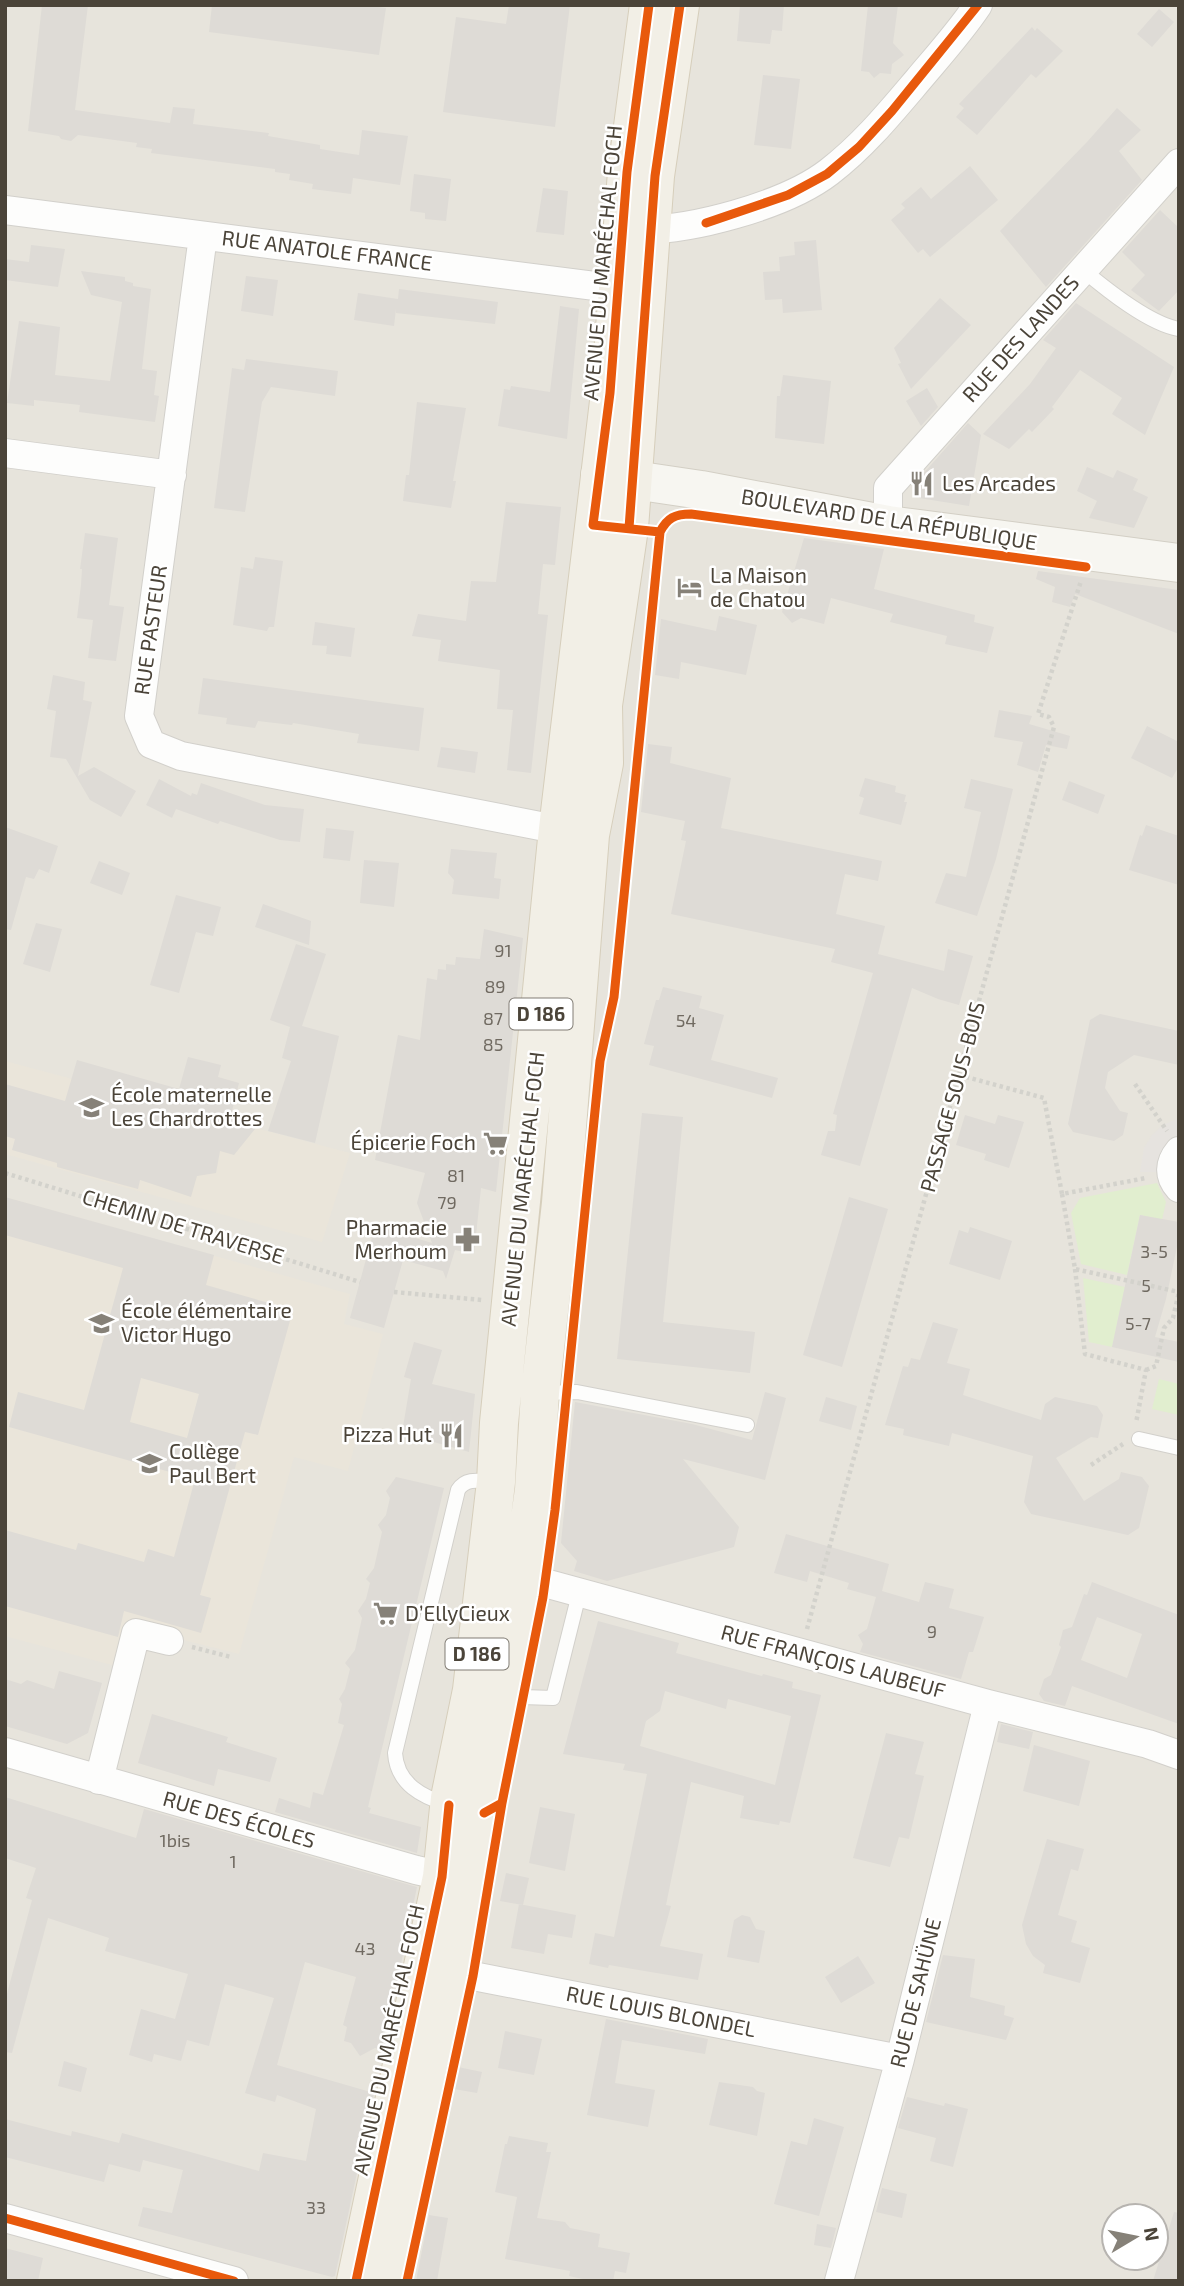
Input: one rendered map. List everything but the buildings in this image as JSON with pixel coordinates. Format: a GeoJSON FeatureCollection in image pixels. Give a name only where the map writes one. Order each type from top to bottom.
{"type":"FeatureCollection","features":[{"type":"Feature","properties":{"kind":"main road","name":"AVENUE DU MARÉCHAL FOCH"},"geometry":{"type":"LineString","coordinates":[[637,230],[649,5]]}},
{"type":"Feature","properties":{"kind":"main road","name":"D 186"},"geometry":{"type":"LineString","coordinates":[[616,477],[637,230],[655,176],[680,5]]}},
{"type":"Feature","properties":{"kind":"main road","name":"AVENUE DU MARÉCHAL FOCH"},"geometry":{"type":"LineString","coordinates":[[504,1576],[496,1482],[521,1392],[574,832],[616,477],[621,457],[610,393],[632,290]]}},
{"type":"Feature","properties":{"kind":"main road","name":"AVENUE DU MARÉCHAL FOCH"},"geometry":{"type":"LineString","coordinates":[[356,2281],[442,1964],[489,1692],[504,1576],[534,1490],[521,1392]]}},
{"type":"Feature","properties":{"kind":"main road","name":"AVENUE DU MARÉCHAL FOCH"},"geometry":{"type":"LineString","coordinates":[[458,1880],[449,1805],[489,1692]]}},
{"type":"Feature","properties":{"kind":"main road","name":"AVENUE DU MARÉCHAL FOCH"},"geometry":{"type":"LineString","coordinates":[[386,2281],[428,2064],[446,1999],[442,1964]]}},
{"type":"Feature","properties":{"kind":"street"},"geometry":{"type":"LineString","coordinates":[[637,230],[706,223],[788,195],[827,174],[859,147],[892,111],[967,22],[978,5]]}},
{"type":"Feature","properties":{"kind":"street","name":"RUE DES LANDES"},"geometry":{"type":"LineString","coordinates":[[888,524],[888,488],[1179,163]]}},
{"type":"Feature","properties":{"kind":"street","name":"RUE ANATOLE FRANCE"},"geometry":{"type":"LineString","coordinates":[[5,210],[632,290]]}},
{"type":"Feature","properties":{"kind":"street","name":"RUE PASTEUR"},"geometry":{"type":"LineString","coordinates":[[203,236],[139,716],[151,744],[180,756],[574,832]]}},
{"type":"Feature","properties":{"kind":"street"},"geometry":{"type":"LineString","coordinates":[[5,453],[172,475]]}},
{"type":"Feature","properties":{"kind":"street","name":"BOULEVARD DE LA RÉPUBLIQUE"},"geometry":{"type":"LineString","coordinates":[[616,477],[888,524],[1179,563]]}},
{"type":"Feature","properties":{"kind":"street","name":"RUE FRANÇOIS LAUBEUF"},"geometry":{"type":"LineString","coordinates":[[504,1576],[1148,1744],[1179,1755]]}},
{"type":"Feature","properties":{"kind":"street"},"geometry":{"type":"LineString","coordinates":[[99,1780],[136,1633],[169,1641]]}},
{"type":"Feature","properties":{"kind":"street","name":"RUE DE SAHÜNE"},"geometry":{"type":"LineString","coordinates":[[839,2281],[900,2059],[988,1704]]}},
{"type":"Feature","properties":{"kind":"street","name":"RUE DES ÉCOLES"},"geometry":{"type":"LineString","coordinates":[[5,1752],[458,1880]]}},
{"type":"Feature","properties":{"kind":"street","name":"RUE LOUIS BLONDEL"},"geometry":{"type":"LineString","coordinates":[[442,1964],[473,1976],[900,2059]]}},
{"type":"Feature","properties":{"kind":"street"},"geometry":{"type":"LineString","coordinates":[[5,2218],[234,2281]]}},
{"type":"Feature","properties":{"kind":"lane"},"geometry":{"type":"LineString","coordinates":[[1083,271],[1112,294],[1167,327],[1179,329]]}},
{"type":"Feature","properties":{"kind":"lane"},"geometry":{"type":"LineString","coordinates":[[521,1392],[577,1392],[747,1425]]}},
{"type":"Feature","properties":{"kind":"lane"},"geometry":{"type":"LineString","coordinates":[[1136,1438],[1179,1448]]}},
{"type":"Feature","properties":{"kind":"lane"},"geometry":{"type":"LineString","coordinates":[[449,1805],[430,1800],[418,1793],[403,1778],[396,1766],[395,1754],[458,1490],[468,1480],[496,1482]]}},
{"type":"Feature","properties":{"kind":"lane"},"geometry":{"type":"LineString","coordinates":[[489,1692],[553,1698],[579,1594]]}},
{"type":"Feature","properties":{"kind":"path"},"geometry":{"type":"LineString","coordinates":[[959,1075],[1044,1098],[1075,1269],[1085,1354],[1146,1370],[1156,1366],[1164,1328],[1177,1311],[1179,1292],[1075,1269]]}},
{"type":"Feature","properties":{"kind":"path"},"geometry":{"type":"LineString","coordinates":[[1062,1194],[1174,1161],[1135,1084]]}},
{"type":"Feature","properties":{"kind":"path"},"geometry":{"type":"LineString","coordinates":[[394,1293],[486,1300]]}},
{"type":"Feature","properties":{"kind":"path"},"geometry":{"type":"LineString","coordinates":[[1091,1465],[1136,1438],[1146,1370]]}},
{"type":"Feature","properties":{"kind":"path"},"geometry":{"type":"LineString","coordinates":[[169,1641],[232,1657]]}},
{"type":"Feature","properties":{"kind":"shaded area"},"geometry":{"type":"Polygon","coordinates":[[[5,5],[1179,5],[1179,2281],[5,2281],[5,5]]]}},
{"type":"Feature","properties":{"kind":"shaded area","name":"École maternelle Les Chardrottes"},"geometry":{"type":"Polygon","coordinates":[[[5,1061],[350,1153],[322,1242],[5,1154],[5,1061]]]}},
{"type":"Feature","properties":{"kind":"shaded area"},"geometry":{"type":"Polygon","coordinates":[[[1179,1118],[1179,1138],[1158,1172],[1140,1172],[1144,1148],[1152,1135],[1163,1125],[1179,1118]]]}},
{"type":"Feature","properties":{"kind":"shaded area","name":"Collège Paul Bert"},"geometry":{"type":"Polygon","coordinates":[[[5,1197],[350,1294],[344,1324],[383,1334],[348,1471],[294,1457],[239,1654],[140,1629],[130,1670],[5,1636],[5,1405],[9,1391],[5,1389],[5,1197]]]}},
{"type":"Feature","properties":{"kind":"green space"},"geometry":{"type":"Polygon","coordinates":[[[1157,1183],[1166,1202],[1162,1220],[1140,1215],[1127,1275],[1081,1264],[1071,1213],[1080,1198],[1157,1183]]]}},
{"type":"Feature","properties":{"kind":"green space"},"geometry":{"type":"Polygon","coordinates":[[[1083,1278],[1125,1287],[1112,1347],[1089,1342],[1083,1278]]]}},
{"type":"Feature","properties":{"kind":"green space"},"geometry":{"type":"Polygon","coordinates":[[[1159,1379],[1179,1384],[1179,1415],[1152,1409],[1159,1379]]]}},
{"type":"Feature","properties":{"kind":"cycle path"},"geometry":{"type":"LineString","coordinates":[[649,5],[627,172],[610,393],[593,525],[660,532]]}},
{"type":"Feature","properties":{"kind":"cycle path"},"geometry":{"type":"LineString","coordinates":[[629,528],[655,176],[680,5]]}},
{"type":"Feature","properties":{"kind":"cycle path"},"geometry":{"type":"LineString","coordinates":[[706,223],[788,195],[827,174],[859,147],[892,111],[978,5]]}},
{"type":"Feature","properties":{"kind":"cycle path"},"geometry":{"type":"LineString","coordinates":[[484,1813],[502,1803],[543,1597],[555,1510],[600,1061],[614,997],[660,532],[672,518],[691,514],[1086,567]]}},
{"type":"Feature","properties":{"kind":"cycle path"},"geometry":{"type":"LineString","coordinates":[[407,2281],[473,1976],[502,1803]]}},
{"type":"Feature","properties":{"kind":"cycle path"},"geometry":{"type":"LineString","coordinates":[[356,2281],[442,1877],[449,1805]]}},
{"type":"Feature","properties":{"kind":"cycle path"},"geometry":{"type":"LineString","coordinates":[[5,2218],[234,2281]]}},
{"type":"Feature","properties":{"kind":"place","name":"Les Arcades"},"geometry":{"type":"Point","coordinates":[922,484]}},
{"type":"Feature","properties":{"kind":"place","name":"La Maison de Chatou"},"geometry":{"type":"Point","coordinates":[690,588]}},
{"type":"Feature","properties":{"kind":"place","name":"École maternelle Les Chardrottes"},"geometry":{"type":"Point","coordinates":[91,1107]}},
{"type":"Feature","properties":{"kind":"place","name":"Épicerie Foch"},"geometry":{"type":"Point","coordinates":[496,1143]}},
{"type":"Feature","properties":{"kind":"place","name":"Pharmacie Merhoum"},"geometry":{"type":"Point","coordinates":[467,1240]}},
{"type":"Feature","properties":{"kind":"place","name":"École élémentaire Victor Hugo"},"geometry":{"type":"Point","coordinates":[101,1323]}},
{"type":"Feature","properties":{"kind":"place","name":"Pizza Hut"},"geometry":{"type":"Point","coordinates":[452,1435]}},
{"type":"Feature","properties":{"kind":"place","name":"Collège Paul Bert"},"geometry":{"type":"Point","coordinates":[149,1464]}},
{"type":"Feature","properties":{"kind":"place","name":"D’EllyCieux"},"geometry":{"type":"Point","coordinates":[385,1614]}}]}
